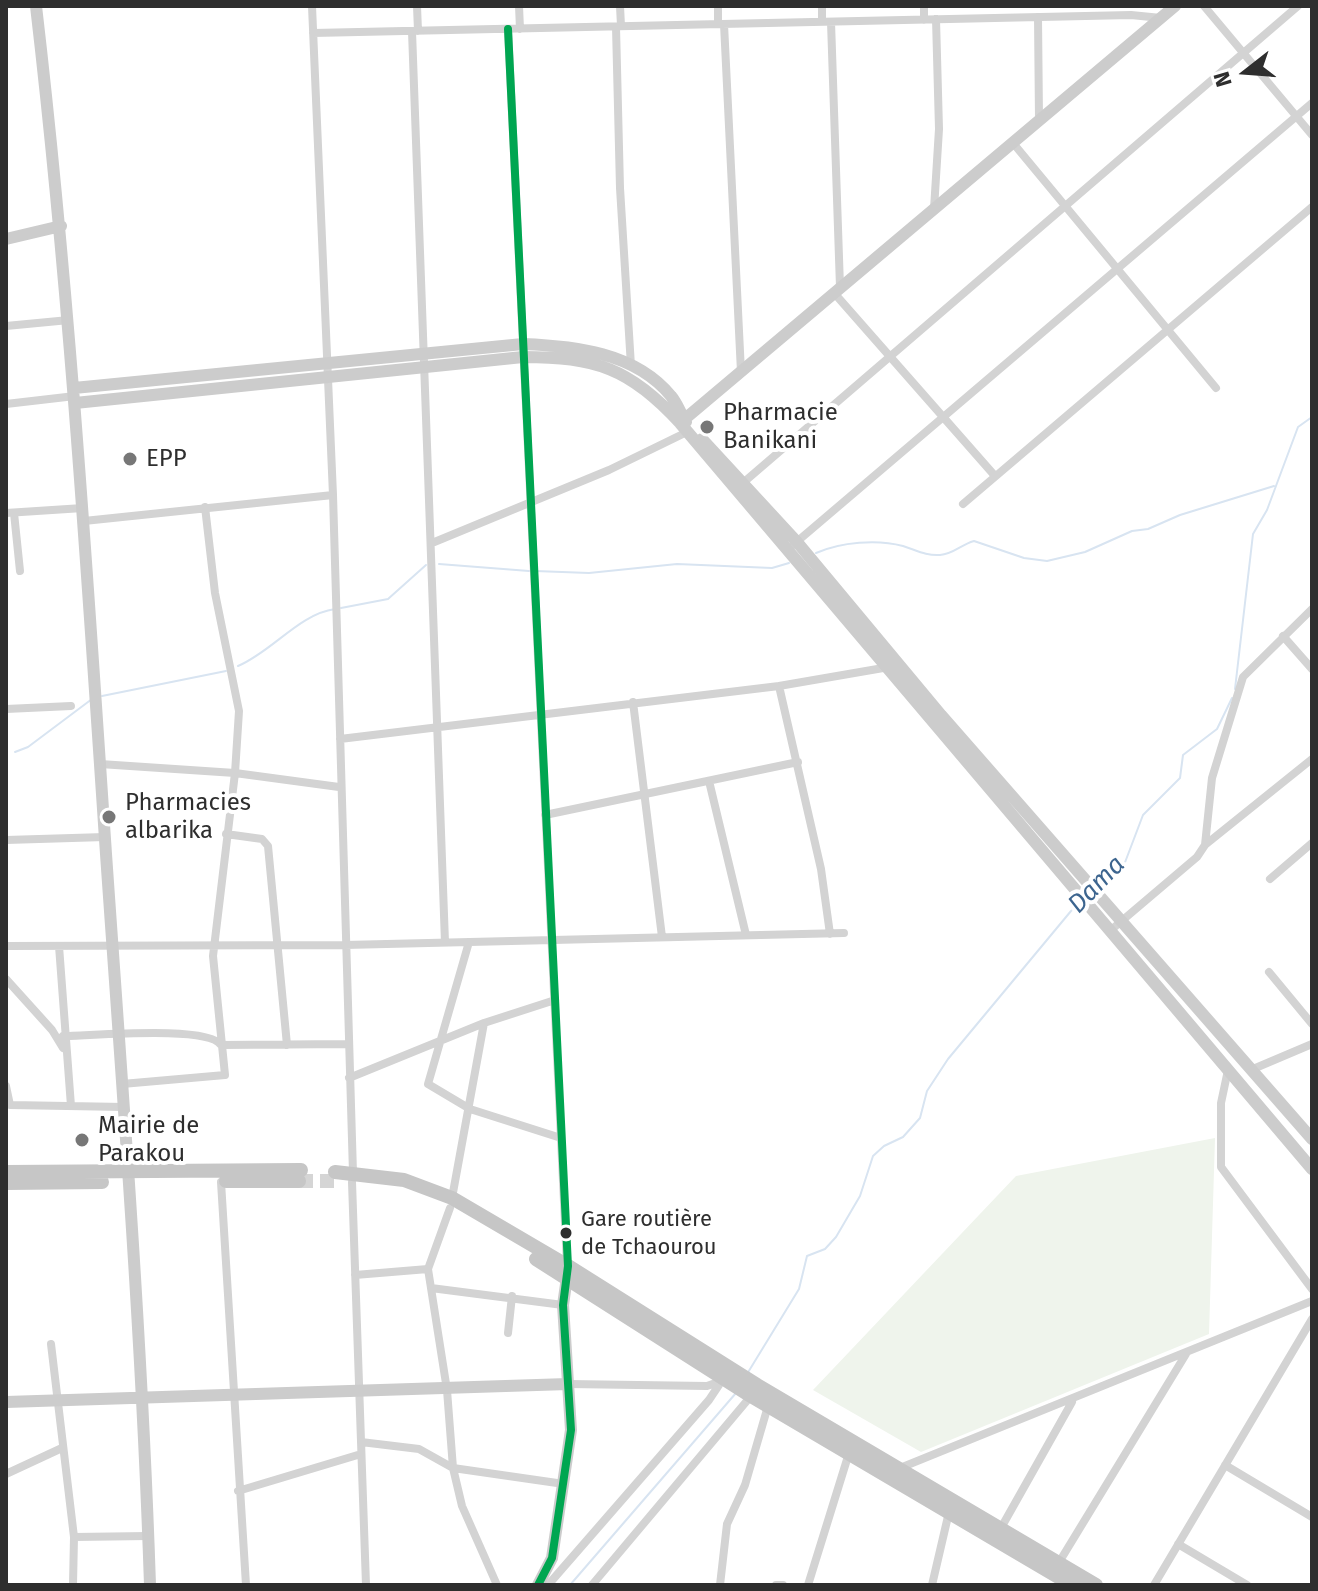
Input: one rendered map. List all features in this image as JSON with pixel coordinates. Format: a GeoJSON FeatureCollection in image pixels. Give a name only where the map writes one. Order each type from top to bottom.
{"type":"FeatureCollection","features":[{"type":"Feature","properties":{"kind":"main road"},"geometry":{"type":"LineString","coordinates":[[6,1172],[128,1176],[221,1182],[300,1176],[128,1176],[6,1183]]}},
{"type":"Feature","properties":{"kind":"main road"},"geometry":{"type":"LineString","coordinates":[[335,1177],[400,1187],[451,1203],[568,1272],[725,1378],[900,1469],[1001,1528],[1055,1568],[1072,1585]]}},
{"type":"Feature","properties":{"kind":"main road"},"geometry":{"type":"LineString","coordinates":[[748,1389],[768,1406],[949,1512],[1055,1568],[1096,1585]]}},
{"type":"Feature","properties":{"kind":"street"},"geometry":{"type":"LineString","coordinates":[[36,6],[61,226],[75,396],[124,1107],[150,1585]]}},
{"type":"Feature","properties":{"kind":"street"},"geometry":{"type":"LineString","coordinates":[[312,6],[333,495],[339,787],[366,1585]]}},
{"type":"Feature","properties":{"kind":"street"},"geometry":{"type":"LineString","coordinates":[[417,6],[415,31],[424,361],[445,942]]}},
{"type":"Feature","properties":{"kind":"street"},"geometry":{"type":"LineString","coordinates":[[519,6],[520,29]]}},
{"type":"Feature","properties":{"kind":"street"},"geometry":{"type":"LineString","coordinates":[[620,6],[620,188],[631,366]]}},
{"type":"Feature","properties":{"kind":"street"},"geometry":{"type":"LineString","coordinates":[[718,6],[741,373]]}},
{"type":"Feature","properties":{"kind":"street"},"geometry":{"type":"LineString","coordinates":[[822,6],[827,22],[837,290],[995,476]]}},
{"type":"Feature","properties":{"kind":"street"},"geometry":{"type":"LineString","coordinates":[[924,6],[924,20]]}},
{"type":"Feature","properties":{"kind":"street"},"geometry":{"type":"LineString","coordinates":[[1028,6],[1033,17],[1039,119]]}},
{"type":"Feature","properties":{"kind":"street"},"geometry":{"type":"LineString","coordinates":[[432,543],[530,504],[684,425],[837,290],[1175,6]]}},
{"type":"Feature","properties":{"kind":"street"},"geometry":{"type":"LineString","coordinates":[[1204,6],[1241,54],[1312,135]]}},
{"type":"Feature","properties":{"kind":"street"},"geometry":{"type":"LineString","coordinates":[[744,482],[1298,6]]}},
{"type":"Feature","properties":{"kind":"street"},"geometry":{"type":"LineString","coordinates":[[313,33],[1033,17],[1131,10],[1161,18]]}},
{"type":"Feature","properties":{"kind":"street"},"geometry":{"type":"LineString","coordinates":[[934,210],[939,129],[936,19]]}},
{"type":"Feature","properties":{"kind":"street"},"geometry":{"type":"LineString","coordinates":[[508,29],[568,1272],[563,1305],[571,1430],[552,1558],[542,1584]]}},
{"type":"Feature","properties":{"kind":"street"},"geometry":{"type":"LineString","coordinates":[[786,551],[1312,103]]}},
{"type":"Feature","properties":{"kind":"street"},"geometry":{"type":"LineString","coordinates":[[1013,143],[1216,388]]}},
{"type":"Feature","properties":{"kind":"street"},"geometry":{"type":"LineString","coordinates":[[963,504],[1312,207]]}},
{"type":"Feature","properties":{"kind":"street"},"geometry":{"type":"LineString","coordinates":[[6,239],[61,226]]}},
{"type":"Feature","properties":{"kind":"street"},"geometry":{"type":"LineString","coordinates":[[6,326],[69,320]]}},
{"type":"Feature","properties":{"kind":"street"},"geometry":{"type":"LineString","coordinates":[[6,404],[574,346],[631,366],[672,397],[684,425],[786,551],[1105,900],[1312,1139]]}},
{"type":"Feature","properties":{"kind":"street"},"geometry":{"type":"LineString","coordinates":[[523,350],[610,367],[652,393],[744,482],[797,542],[891,665],[1076,892],[1312,1169]]}},
{"type":"Feature","properties":{"kind":"street"},"geometry":{"type":"LineString","coordinates":[[20,571],[10,513],[83,514],[333,495]]}},
{"type":"Feature","properties":{"kind":"street"},"geometry":{"type":"LineString","coordinates":[[122,1084],[222,1078],[213,967],[235,773],[237,696],[215,593],[205,507]]}},
{"type":"Feature","properties":{"kind":"street"},"geometry":{"type":"LineString","coordinates":[[1205,845],[1212,778],[1243,677],[1312,609]]}},
{"type":"Feature","properties":{"kind":"street"},"geometry":{"type":"LineString","coordinates":[[1283,636],[1312,669]]}},
{"type":"Feature","properties":{"kind":"street"},"geometry":{"type":"LineString","coordinates":[[340,739],[779,686],[891,665]]}},
{"type":"Feature","properties":{"kind":"street"},"geometry":{"type":"LineString","coordinates":[[779,686],[821,869],[830,934]]}},
{"type":"Feature","properties":{"kind":"street"},"geometry":{"type":"LineString","coordinates":[[633,702],[662,937]]}},
{"type":"Feature","properties":{"kind":"street"},"geometry":{"type":"LineString","coordinates":[[6,709],[71,706]]}},
{"type":"Feature","properties":{"kind":"street"},"geometry":{"type":"LineString","coordinates":[[1111,930],[1189,865],[1205,845],[1312,759]]}},
{"type":"Feature","properties":{"kind":"street"},"geometry":{"type":"LineString","coordinates":[[545,815],[798,762]]}},
{"type":"Feature","properties":{"kind":"street"},"geometry":{"type":"LineString","coordinates":[[100,764],[235,773],[339,787]]}},
{"type":"Feature","properties":{"kind":"street"},"geometry":{"type":"LineString","coordinates":[[709,781],[746,935]]}},
{"type":"Feature","properties":{"kind":"street"},"geometry":{"type":"LineString","coordinates":[[226,834],[266,842],[287,1045]]}},
{"type":"Feature","properties":{"kind":"street"},"geometry":{"type":"LineString","coordinates":[[6,840],[105,837]]}},
{"type":"Feature","properties":{"kind":"street"},"geometry":{"type":"LineString","coordinates":[[1270,879],[1312,843]]}},
{"type":"Feature","properties":{"kind":"street"},"geometry":{"type":"LineString","coordinates":[[6,946],[345,945],[844,933]]}},
{"type":"Feature","properties":{"kind":"street"},"geometry":{"type":"LineString","coordinates":[[469,942],[428,1084],[470,1109],[561,1138]]}},
{"type":"Feature","properties":{"kind":"street"},"geometry":{"type":"LineString","coordinates":[[59,946],[63,1036],[71,1106]]}},
{"type":"Feature","properties":{"kind":"street"},"geometry":{"type":"LineString","coordinates":[[1269,972],[1312,1024]]}},
{"type":"Feature","properties":{"kind":"street"},"geometry":{"type":"LineString","coordinates":[[6,979],[52,1030],[65,1050]]}},
{"type":"Feature","properties":{"kind":"street"},"geometry":{"type":"LineString","coordinates":[[349,1078],[484,1023],[555,1000]]}},
{"type":"Feature","properties":{"kind":"street"},"geometry":{"type":"LineString","coordinates":[[484,1023],[451,1203],[428,1269],[447,1390],[453,1468],[462,1506],[497,1585]]}},
{"type":"Feature","properties":{"kind":"street"},"geometry":{"type":"LineString","coordinates":[[63,1036],[189,1033],[213,1037],[221,1045],[349,1044]]}},
{"type":"Feature","properties":{"kind":"street"},"geometry":{"type":"LineString","coordinates":[[1253,1069],[1312,1044]]}},
{"type":"Feature","properties":{"kind":"street"},"geometry":{"type":"LineString","coordinates":[[1228,1070],[1221,1103],[1221,1167],[1312,1289]]}},
{"type":"Feature","properties":{"kind":"street"},"geometry":{"type":"LineString","coordinates":[[6,1086],[10,1105],[124,1107]]}},
{"type":"Feature","properties":{"kind":"street"},"geometry":{"type":"LineString","coordinates":[[221,1182],[246,1585]]}},
{"type":"Feature","properties":{"kind":"street"},"geometry":{"type":"LineString","coordinates":[[355,1275],[428,1269]]}},
{"type":"Feature","properties":{"kind":"street"},"geometry":{"type":"LineString","coordinates":[[431,1288],[512,1296],[563,1305]]}},
{"type":"Feature","properties":{"kind":"street"},"geometry":{"type":"LineString","coordinates":[[508,1333],[512,1296]]}},
{"type":"Feature","properties":{"kind":"street"},"geometry":{"type":"LineString","coordinates":[[900,1469],[1312,1301]]}},
{"type":"Feature","properties":{"kind":"street"},"geometry":{"type":"LineString","coordinates":[[1154,1585],[1312,1319]]}},
{"type":"Feature","properties":{"kind":"street"},"geometry":{"type":"LineString","coordinates":[[51,1344],[74,1537],[73,1585]]}},
{"type":"Feature","properties":{"kind":"street"},"geometry":{"type":"LineString","coordinates":[[1055,1568],[1187,1354]]}},
{"type":"Feature","properties":{"kind":"street"},"geometry":{"type":"LineString","coordinates":[[6,1402],[141,1395],[233,1396],[447,1390],[725,1378]]}},
{"type":"Feature","properties":{"kind":"street"},"geometry":{"type":"LineString","coordinates":[[542,1584],[725,1378]]}},
{"type":"Feature","properties":{"kind":"street"},"geometry":{"type":"LineString","coordinates":[[592,1585],[748,1389]]}},
{"type":"Feature","properties":{"kind":"street"},"geometry":{"type":"LineString","coordinates":[[1001,1528],[1073,1401]]}},
{"type":"Feature","properties":{"kind":"street"},"geometry":{"type":"LineString","coordinates":[[720,1585],[727,1524],[745,1485],[768,1406]]}},
{"type":"Feature","properties":{"kind":"street"},"geometry":{"type":"LineString","coordinates":[[361,1442],[419,1449],[453,1468],[564,1484]]}},
{"type":"Feature","properties":{"kind":"street"},"geometry":{"type":"LineString","coordinates":[[6,1474],[62,1448]]}},
{"type":"Feature","properties":{"kind":"street"},"geometry":{"type":"LineString","coordinates":[[808,1585],[849,1453]]}},
{"type":"Feature","properties":{"kind":"street"},"geometry":{"type":"LineString","coordinates":[[238,1491],[361,1454]]}},
{"type":"Feature","properties":{"kind":"street"},"geometry":{"type":"LineString","coordinates":[[1225,1465],[1312,1517]]}},
{"type":"Feature","properties":{"kind":"street"},"geometry":{"type":"LineString","coordinates":[[932,1585],[949,1512]]}},
{"type":"Feature","properties":{"kind":"street"},"geometry":{"type":"LineString","coordinates":[[74,1537],[148,1536]]}},
{"type":"Feature","properties":{"kind":"street"},"geometry":{"type":"LineString","coordinates":[[1178,1544],[1247,1585]]}},
{"type":"Feature","properties":{"kind":"street"},"geometry":{"type":"LineString","coordinates":[[776,1585],[783,1585]]}},
{"type":"Feature","properties":{"kind":"shaded area"},"geometry":{"type":"Polygon","coordinates":[[[1215,1138],[1209,1334],[921,1452],[813,1390],[1016,1176],[1215,1138]]]}},
{"type":"Feature","properties":{"kind":"waterway","name":"Dama"},"geometry":{"type":"LineString","coordinates":[[1235,689],[1253,534],[1267,510],[1298,427],[1312,417]]}},
{"type":"Feature","properties":{"kind":"waterway"},"geometry":{"type":"LineString","coordinates":[[816,553],[836,546],[871,542],[940,555],[974,541],[1024,558],[1047,561],[1085,552],[1132,531],[1148,529],[1180,515],[1274,486]]}},
{"type":"Feature","properties":{"kind":"waterway"},"geometry":{"type":"LineString","coordinates":[[535,571],[589,573],[677,564],[772,568],[789,563]]}},
{"type":"Feature","properties":{"kind":"waterway"},"geometry":{"type":"LineString","coordinates":[[439,564],[529,571]]}},
{"type":"Feature","properties":{"kind":"waterway"},"geometry":{"type":"LineString","coordinates":[[341,608],[388,599],[426,565]]}},
{"type":"Feature","properties":{"kind":"waterway"},"geometry":{"type":"LineString","coordinates":[[238,666],[298,625],[322,612],[335,609]]}},
{"type":"Feature","properties":{"kind":"waterway"},"geometry":{"type":"LineString","coordinates":[[102,696],[226,671]]}},
{"type":"Feature","properties":{"kind":"waterway","name":"Dama"},"geometry":{"type":"LineString","coordinates":[[1096,887],[1124,865],[1143,815],[1180,778],[1183,755],[1217,729],[1232,698]]}},
{"type":"Feature","properties":{"kind":"waterway"},"geometry":{"type":"LineString","coordinates":[[15,752],[28,747],[92,699]]}},
{"type":"Feature","properties":{"kind":"waterway","name":"Dama"},"geometry":{"type":"LineString","coordinates":[[747,1374],[799,1289],[807,1256],[825,1249],[836,1237],[860,1196],[873,1156],[884,1146],[903,1137],[920,1118],[927,1091],[948,1059],[1071,911],[1081,904]]}},
{"type":"Feature","properties":{"kind":"waterway"},"geometry":{"type":"LineString","coordinates":[[570,1585],[736,1393]]}},
{"type":"Feature","properties":{"kind":"tunnel"},"geometry":{"type":"LineString","coordinates":[[299,1181],[335,1181]]}},
{"type":"Feature","properties":{"kind":"transit line"},"geometry":{"type":"LineString","coordinates":[[508,29],[568,1266],[563,1305],[571,1430],[552,1558],[538,1585]]}},
{"type":"Feature","properties":{"kind":"place","name":"Pharmacie Banikani"},"geometry":{"type":"Point","coordinates":[707,427]}},
{"type":"Feature","properties":{"kind":"place","name":"EPP"},"geometry":{"type":"Point","coordinates":[130,459]}},
{"type":"Feature","properties":{"kind":"place","name":"Pharmacies albarika"},"geometry":{"type":"Point","coordinates":[109,817]}},
{"type":"Feature","properties":{"kind":"place","name":"Mairie de Parakou"},"geometry":{"type":"Point","coordinates":[82,1140]}},
{"type":"Feature","properties":{"kind":"place","name":"Gare routière de Tchaourou"},"geometry":{"type":"Point","coordinates":[566,1233]}}]}
